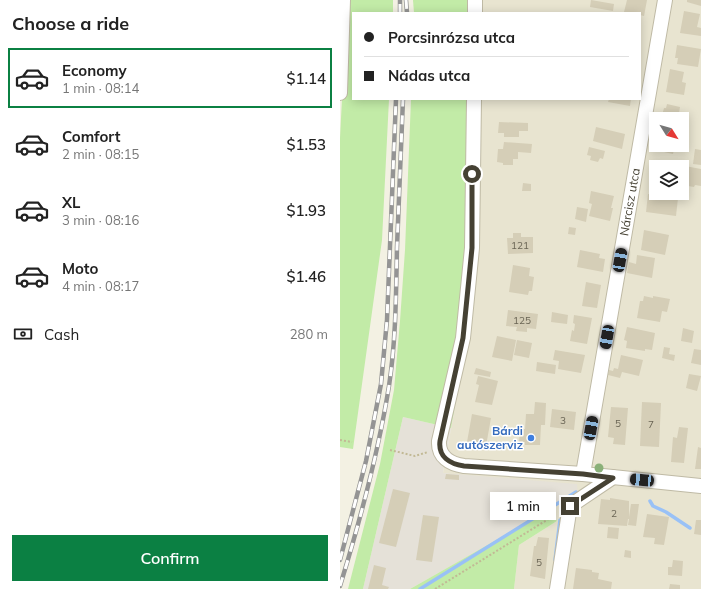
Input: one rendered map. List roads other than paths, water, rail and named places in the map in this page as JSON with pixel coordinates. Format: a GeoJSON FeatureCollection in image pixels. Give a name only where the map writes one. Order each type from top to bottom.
{"type":"FeatureCollection","features":[{"type":"Feature","properties":{"kind":"street"},"geometry":{"type":"LineString","coordinates":[[340,93],[343,0]]}},
{"type":"Feature","properties":{"kind":"street"},"geometry":{"type":"LineString","coordinates":[[475,0],[475,12]]}},
{"type":"Feature","properties":{"kind":"street","name":"Nárcisz utca"},"geometry":{"type":"LineString","coordinates":[[583,474],[665,0]]}},
{"type":"Feature","properties":{"kind":"street"},"geometry":{"type":"LineString","coordinates":[[474,100],[472,248],[463,338],[440,441],[441,452],[449,462],[464,466],[583,474],[701,486]]}},
{"type":"Feature","properties":{"kind":"street"},"geometry":{"type":"LineString","coordinates":[[557,589],[570,506],[613,478]]}},
{"type":"Feature","properties":{"kind":"waterway"},"geometry":{"type":"LineString","coordinates":[[420,589],[576,492]]}},
{"type":"Feature","properties":{"kind":"waterway"},"geometry":{"type":"LineString","coordinates":[[650,501],[653,506],[666,512],[690,528]]}},
{"type":"Feature","properties":{"kind":"waterway"},"geometry":{"type":"LineString","coordinates":[[555,560],[560,520]]}},
{"type":"Feature","properties":{"kind":"railway"},"geometry":{"type":"LineString","coordinates":[[400,0],[400,12]]}},
{"type":"Feature","properties":{"kind":"railway"},"geometry":{"type":"LineString","coordinates":[[406,0],[407,12]]}},
{"type":"Feature","properties":{"kind":"railway"},"geometry":{"type":"LineString","coordinates":[[340,560],[366,461],[381,384],[387,320],[396,100]]}},
{"type":"Feature","properties":{"kind":"railway"},"geometry":{"type":"LineString","coordinates":[[340,586],[355,537],[374,462],[389,386],[395,317],[403,100]]}},
{"type":"Feature","properties":{"kind":"place","name":"Bárdi autószerviz"},"geometry":{"type":"Point","coordinates":[531,438]}}]}
